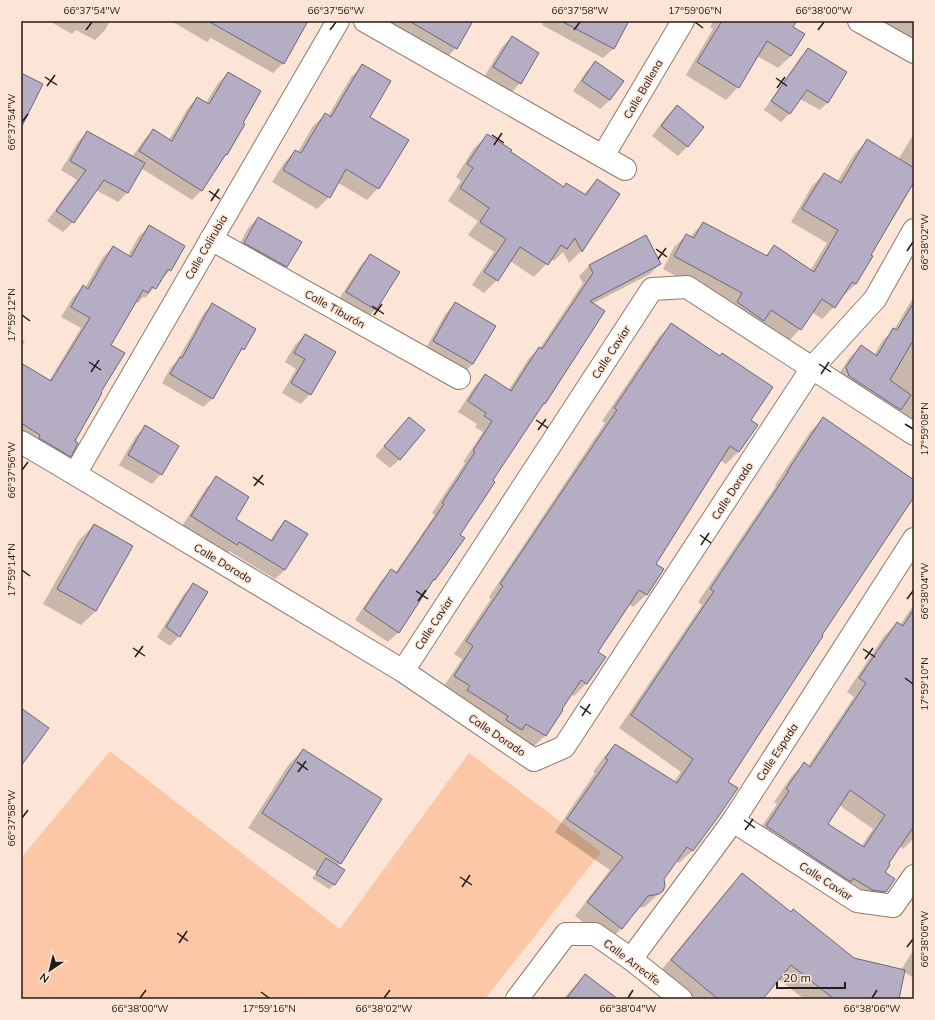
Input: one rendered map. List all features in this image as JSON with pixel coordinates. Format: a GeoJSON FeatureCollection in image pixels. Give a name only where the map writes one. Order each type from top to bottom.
{"type":"FeatureCollection","features":[{"type":"Feature","properties":{"kind":"street","name":"Calle Colirubia"},"geometry":{"type":"LineString","coordinates":[[75,474],[338,21]]}},
{"type":"Feature","properties":{"kind":"street"},"geometry":{"type":"LineString","coordinates":[[365,21],[625,169]]}},
{"type":"Feature","properties":{"kind":"street","name":"Calle Ballena"},"geometry":{"type":"LineString","coordinates":[[603,156],[683,21]]}},
{"type":"Feature","properties":{"kind":"street"},"geometry":{"type":"LineString","coordinates":[[859,21],[914,52]]}},
{"type":"Feature","properties":{"kind":"street","name":"Calle Dorado"},"geometry":{"type":"LineString","coordinates":[[21,442],[403,671],[534,760],[564,747],[812,368],[875,299],[914,230]]}},
{"type":"Feature","properties":{"kind":"street","name":"Calle Tiburón"},"geometry":{"type":"LineString","coordinates":[[211,239],[459,378]]}},
{"type":"Feature","properties":{"kind":"street","name":"Calle Caviar"},"geometry":{"type":"LineString","coordinates":[[403,671],[652,289],[687,287],[914,434]]}},
{"type":"Feature","properties":{"kind":"street","name":"Calle Espada"},"geometry":{"type":"LineString","coordinates":[[631,959],[733,821],[914,539]]}},
{"type":"Feature","properties":{"kind":"street","name":"Calle Caviar"},"geometry":{"type":"LineString","coordinates":[[733,821],[857,901],[893,906],[914,876]]}},
{"type":"Feature","properties":{"kind":"street","name":"Calle Arrecife"},"geometry":{"type":"LineString","coordinates":[[517,999],[566,934],[594,934],[631,959],[681,999]]}},
{"type":"Feature","properties":{"kind":"shaded area"},"geometry":{"type":"Polygon","coordinates":[[[110,751],[340,929],[469,753],[601,852],[485,999],[21,999],[21,858],[110,751]]]}},
{"type":"Feature","properties":{"kind":"building"},"geometry":{"type":"Polygon","coordinates":[[[208,21],[308,21],[284,64],[208,21]]]}},
{"type":"Feature","properties":{"kind":"building"},"geometry":{"type":"Polygon","coordinates":[[[409,21],[473,21],[457,49],[409,21]]]}},
{"type":"Feature","properties":{"kind":"building"},"geometry":{"type":"Polygon","coordinates":[[[561,21],[629,21],[614,49],[561,21]]]}},
{"type":"Feature","properties":{"kind":"building"},"geometry":{"type":"Polygon","coordinates":[[[722,21],[797,21],[793,27],[805,34],[791,56],[767,41],[739,88],[697,62],[722,21]]]}},
{"type":"Feature","properties":{"kind":"building"},"geometry":{"type":"Polygon","coordinates":[[[512,36],[539,53],[521,84],[493,67],[512,36]]]}},
{"type":"Feature","properties":{"kind":"building"},"geometry":{"type":"Polygon","coordinates":[[[808,48],[847,72],[828,103],[807,90],[790,114],[771,101],[808,48]]]}},
{"type":"Feature","properties":{"kind":"building"},"geometry":{"type":"Polygon","coordinates":[[[595,61],[624,81],[610,100],[582,81],[595,61]]]}},
{"type":"Feature","properties":{"kind":"building"},"geometry":{"type":"Polygon","coordinates":[[[362,64],[391,81],[370,117],[409,140],[379,189],[346,169],[330,198],[283,170],[295,150],[301,153],[325,113],[331,117],[362,64]]]}},
{"type":"Feature","properties":{"kind":"building"},"geometry":{"type":"Polygon","coordinates":[[[228,72],[261,91],[243,123],[245,124],[227,155],[226,154],[202,191],[139,151],[153,129],[172,141],[197,97],[209,104],[228,72]]]}},
{"type":"Feature","properties":{"kind":"building"},"geometry":{"type":"Polygon","coordinates":[[[21,73],[43,84],[21,128],[21,73]]]}},
{"type":"Feature","properties":{"kind":"building"},"geometry":{"type":"Polygon","coordinates":[[[677,105],[704,127],[688,147],[661,126],[677,105]]]}},
{"type":"Feature","properties":{"kind":"building"},"geometry":{"type":"Polygon","coordinates":[[[87,131],[145,163],[128,193],[104,180],[74,223],[56,211],[86,170],[70,161],[87,131]]]}},
{"type":"Feature","properties":{"kind":"building"},"geometry":{"type":"Polygon","coordinates":[[[487,134],[512,150],[511,152],[564,187],[566,183],[586,195],[597,179],[620,194],[582,252],[575,238],[567,249],[561,245],[548,265],[520,247],[498,281],[484,272],[506,239],[480,222],[489,208],[460,188],[473,168],[467,164],[487,134]]]}},
{"type":"Feature","properties":{"kind":"building"},"geometry":{"type":"Polygon","coordinates":[[[867,139],[914,168],[914,182],[871,255],[873,256],[856,284],[852,282],[835,308],[822,299],[801,330],[771,310],[764,321],[737,302],[742,293],[674,256],[686,234],[694,238],[703,222],[767,256],[774,245],[814,272],[838,230],[802,209],[824,173],[841,183],[867,139]]]}},
{"type":"Feature","properties":{"kind":"building"},"geometry":{"type":"Polygon","coordinates":[[[258,217],[302,242],[287,267],[244,243],[258,217]]]}},
{"type":"Feature","properties":{"kind":"building"},"geometry":{"type":"Polygon","coordinates":[[[149,225],[185,246],[171,271],[168,269],[156,289],[152,287],[148,293],[143,290],[111,345],[125,353],[101,392],[102,393],[75,441],[78,443],[71,457],[39,438],[40,435],[21,423],[21,363],[51,381],[90,318],[71,307],[83,285],[88,289],[113,246],[131,257],[149,225]]]}},
{"type":"Feature","properties":{"kind":"building"},"geometry":{"type":"Polygon","coordinates":[[[646,235],[661,264],[590,301],[605,311],[545,404],[544,403],[493,480],[495,482],[460,535],[465,538],[435,580],[434,579],[399,633],[364,609],[391,569],[397,573],[444,504],[442,503],[475,452],[473,451],[492,421],[484,416],[486,413],[468,401],[485,374],[511,391],[539,347],[542,349],[593,273],[589,265],[646,235]]]}},
{"type":"Feature","properties":{"kind":"building"},"geometry":{"type":"Polygon","coordinates":[[[370,254],[400,272],[376,310],[346,292],[370,254]]]}},
{"type":"Feature","properties":{"kind":"building"},"geometry":{"type":"Polygon","coordinates":[[[455,302],[496,326],[473,364],[433,341],[455,302]]]}},
{"type":"Feature","properties":{"kind":"building"},"geometry":{"type":"Polygon","coordinates":[[[914,302],[914,339],[890,380],[911,395],[901,410],[849,376],[846,367],[861,345],[877,356],[893,328],[897,330],[914,302]]]}},
{"type":"Feature","properties":{"kind":"building"},"geometry":{"type":"Polygon","coordinates":[[[212,303],[256,329],[244,350],[242,348],[213,399],[170,374],[180,357],[182,358],[212,303]]]}},
{"type":"Feature","properties":{"kind":"building"},"geometry":{"type":"Polygon","coordinates":[[[671,323],[720,356],[722,353],[773,387],[751,420],[758,425],[739,452],[730,446],[656,564],[664,569],[647,595],[639,590],[598,652],[606,657],[587,684],[581,680],[546,736],[526,724],[522,730],[506,720],[508,716],[467,690],[470,686],[454,676],[473,646],[466,641],[503,586],[500,584],[617,410],[614,408],[671,323]]]}},
{"type":"Feature","properties":{"kind":"building"},"geometry":{"type":"Polygon","coordinates":[[[305,334],[336,352],[311,395],[291,383],[305,359],[294,353],[305,334]]]}},
{"type":"Feature","properties":{"kind":"building"},"geometry":{"type":"Polygon","coordinates":[[[409,417],[425,430],[400,460],[384,446],[409,417]]]}},
{"type":"Feature","properties":{"kind":"building"},"geometry":{"type":"Polygon","coordinates":[[[823,417],[914,480],[914,497],[822,635],[823,636],[728,782],[738,788],[693,851],[687,847],[664,879],[665,886],[663,891],[659,894],[648,896],[622,929],[587,902],[623,857],[567,819],[608,760],[605,758],[615,744],[677,783],[693,759],[631,715],[714,591],[710,589],[823,417]]]}},
{"type":"Feature","properties":{"kind":"building"},"geometry":{"type":"Polygon","coordinates":[[[145,425],[179,446],[162,475],[128,455],[145,425]]]}},
{"type":"Feature","properties":{"kind":"building"},"geometry":{"type":"Polygon","coordinates":[[[216,476],[249,497],[236,519],[272,541],[285,520],[308,534],[285,570],[239,542],[237,545],[191,516],[216,476]]]}},
{"type":"Feature","properties":{"kind":"building"},"geometry":{"type":"Polygon","coordinates":[[[94,524],[133,546],[96,611],[57,589],[94,524]]]}},
{"type":"Feature","properties":{"kind":"building"},"geometry":{"type":"Polygon","coordinates":[[[193,583],[208,592],[180,637],[166,627],[193,583]]]}},
{"type":"Feature","properties":{"kind":"building"},"geometry":{"type":"Polygon","coordinates":[[[914,609],[914,826],[889,863],[890,865],[885,872],[895,879],[886,892],[872,890],[853,878],[851,882],[766,826],[789,791],[786,789],[804,762],[810,767],[866,683],[859,678],[897,622],[903,626],[914,609]],[[850,790],[828,824],[864,847],[885,815],[850,790]]]}},
{"type":"Feature","properties":{"kind":"building"},"geometry":{"type":"Polygon","coordinates":[[[21,708],[49,728],[21,766],[21,708]]]}},
{"type":"Feature","properties":{"kind":"building"},"geometry":{"type":"Polygon","coordinates":[[[303,749],[382,799],[341,864],[262,813],[303,749]]]}},
{"type":"Feature","properties":{"kind":"building"},"geometry":{"type":"Polygon","coordinates":[[[326,858],[345,870],[335,885],[316,874],[326,858]]]}},
{"type":"Feature","properties":{"kind":"building"},"geometry":{"type":"Polygon","coordinates":[[[742,873],[791,912],[793,909],[854,958],[905,970],[899,999],[834,999],[791,965],[763,999],[718,999],[671,960],[742,873]]]}},
{"type":"Feature","properties":{"kind":"building"},"geometry":{"type":"Polygon","coordinates":[[[585,974],[618,999],[566,999],[585,974]]]}}]}
